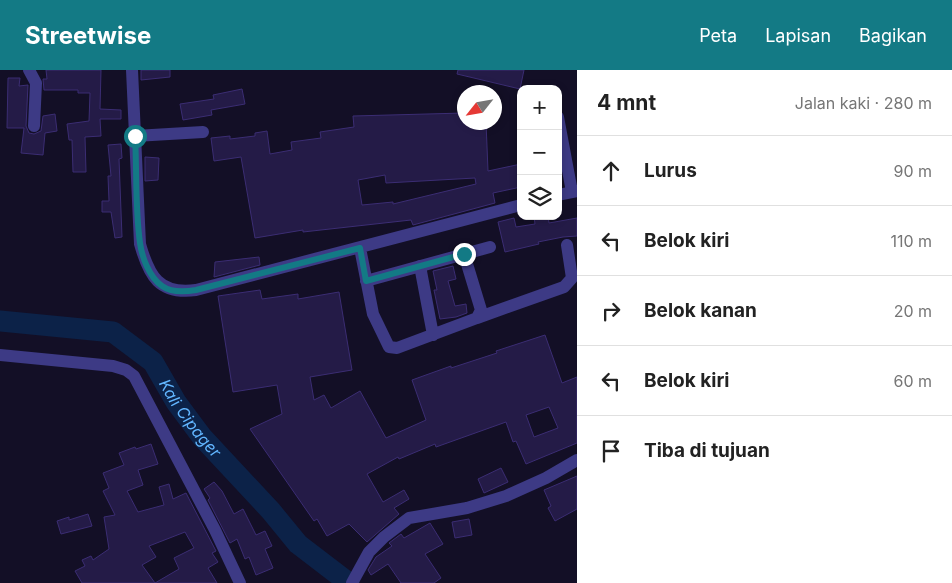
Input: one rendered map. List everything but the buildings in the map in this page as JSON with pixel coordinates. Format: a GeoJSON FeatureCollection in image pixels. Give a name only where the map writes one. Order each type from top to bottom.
{"type":"FeatureCollection","features":[{"type":"Feature","properties":{"kind":"street"},"geometry":{"type":"LineString","coordinates":[[29,70],[36,83],[34,126]]}},
{"type":"Feature","properties":{"kind":"street"},"geometry":{"type":"LineString","coordinates":[[132,70],[140,244],[148,269],[162,286],[173,290],[184,292],[196,290],[517,206]]}},
{"type":"Feature","properties":{"kind":"street"},"geometry":{"type":"LineString","coordinates":[[561,130],[574,191]]}},
{"type":"Feature","properties":{"kind":"street"},"geometry":{"type":"LineString","coordinates":[[135,136],[204,132]]}},
{"type":"Feature","properties":{"kind":"street"},"geometry":{"type":"LineString","coordinates":[[360,248],[373,314],[389,348],[397,348],[564,286],[572,278],[567,245]]}},
{"type":"Feature","properties":{"kind":"street"},"geometry":{"type":"LineString","coordinates":[[366,281],[490,247]]}},
{"type":"Feature","properties":{"kind":"street"},"geometry":{"type":"LineString","coordinates":[[464,254],[481,310],[478,318]]}},
{"type":"Feature","properties":{"kind":"street"},"geometry":{"type":"LineString","coordinates":[[420,266],[434,335]]}},
{"type":"Feature","properties":{"kind":"street"},"geometry":{"type":"LineString","coordinates":[[0,355],[113,366],[126,370],[134,376],[215,530],[240,583]]}},
{"type":"Feature","properties":{"kind":"street"},"geometry":{"type":"LineString","coordinates":[[352,583],[369,552],[384,537],[410,518],[467,508],[506,496],[546,478],[577,460]]}},
{"type":"Feature","properties":{"kind":"waterway","name":"Kali Cipager"},"geometry":{"type":"LineString","coordinates":[[0,321],[113,332],[153,362],[176,402],[202,437],[271,511],[298,544],[349,583]]}},
{"type":"Feature","properties":{"kind":"route"},"geometry":{"type":"LineString","coordinates":[[135,136],[140,244],[148,269],[162,286],[173,290],[184,292],[196,290],[360,248],[366,281],[464,254]]}}]}
